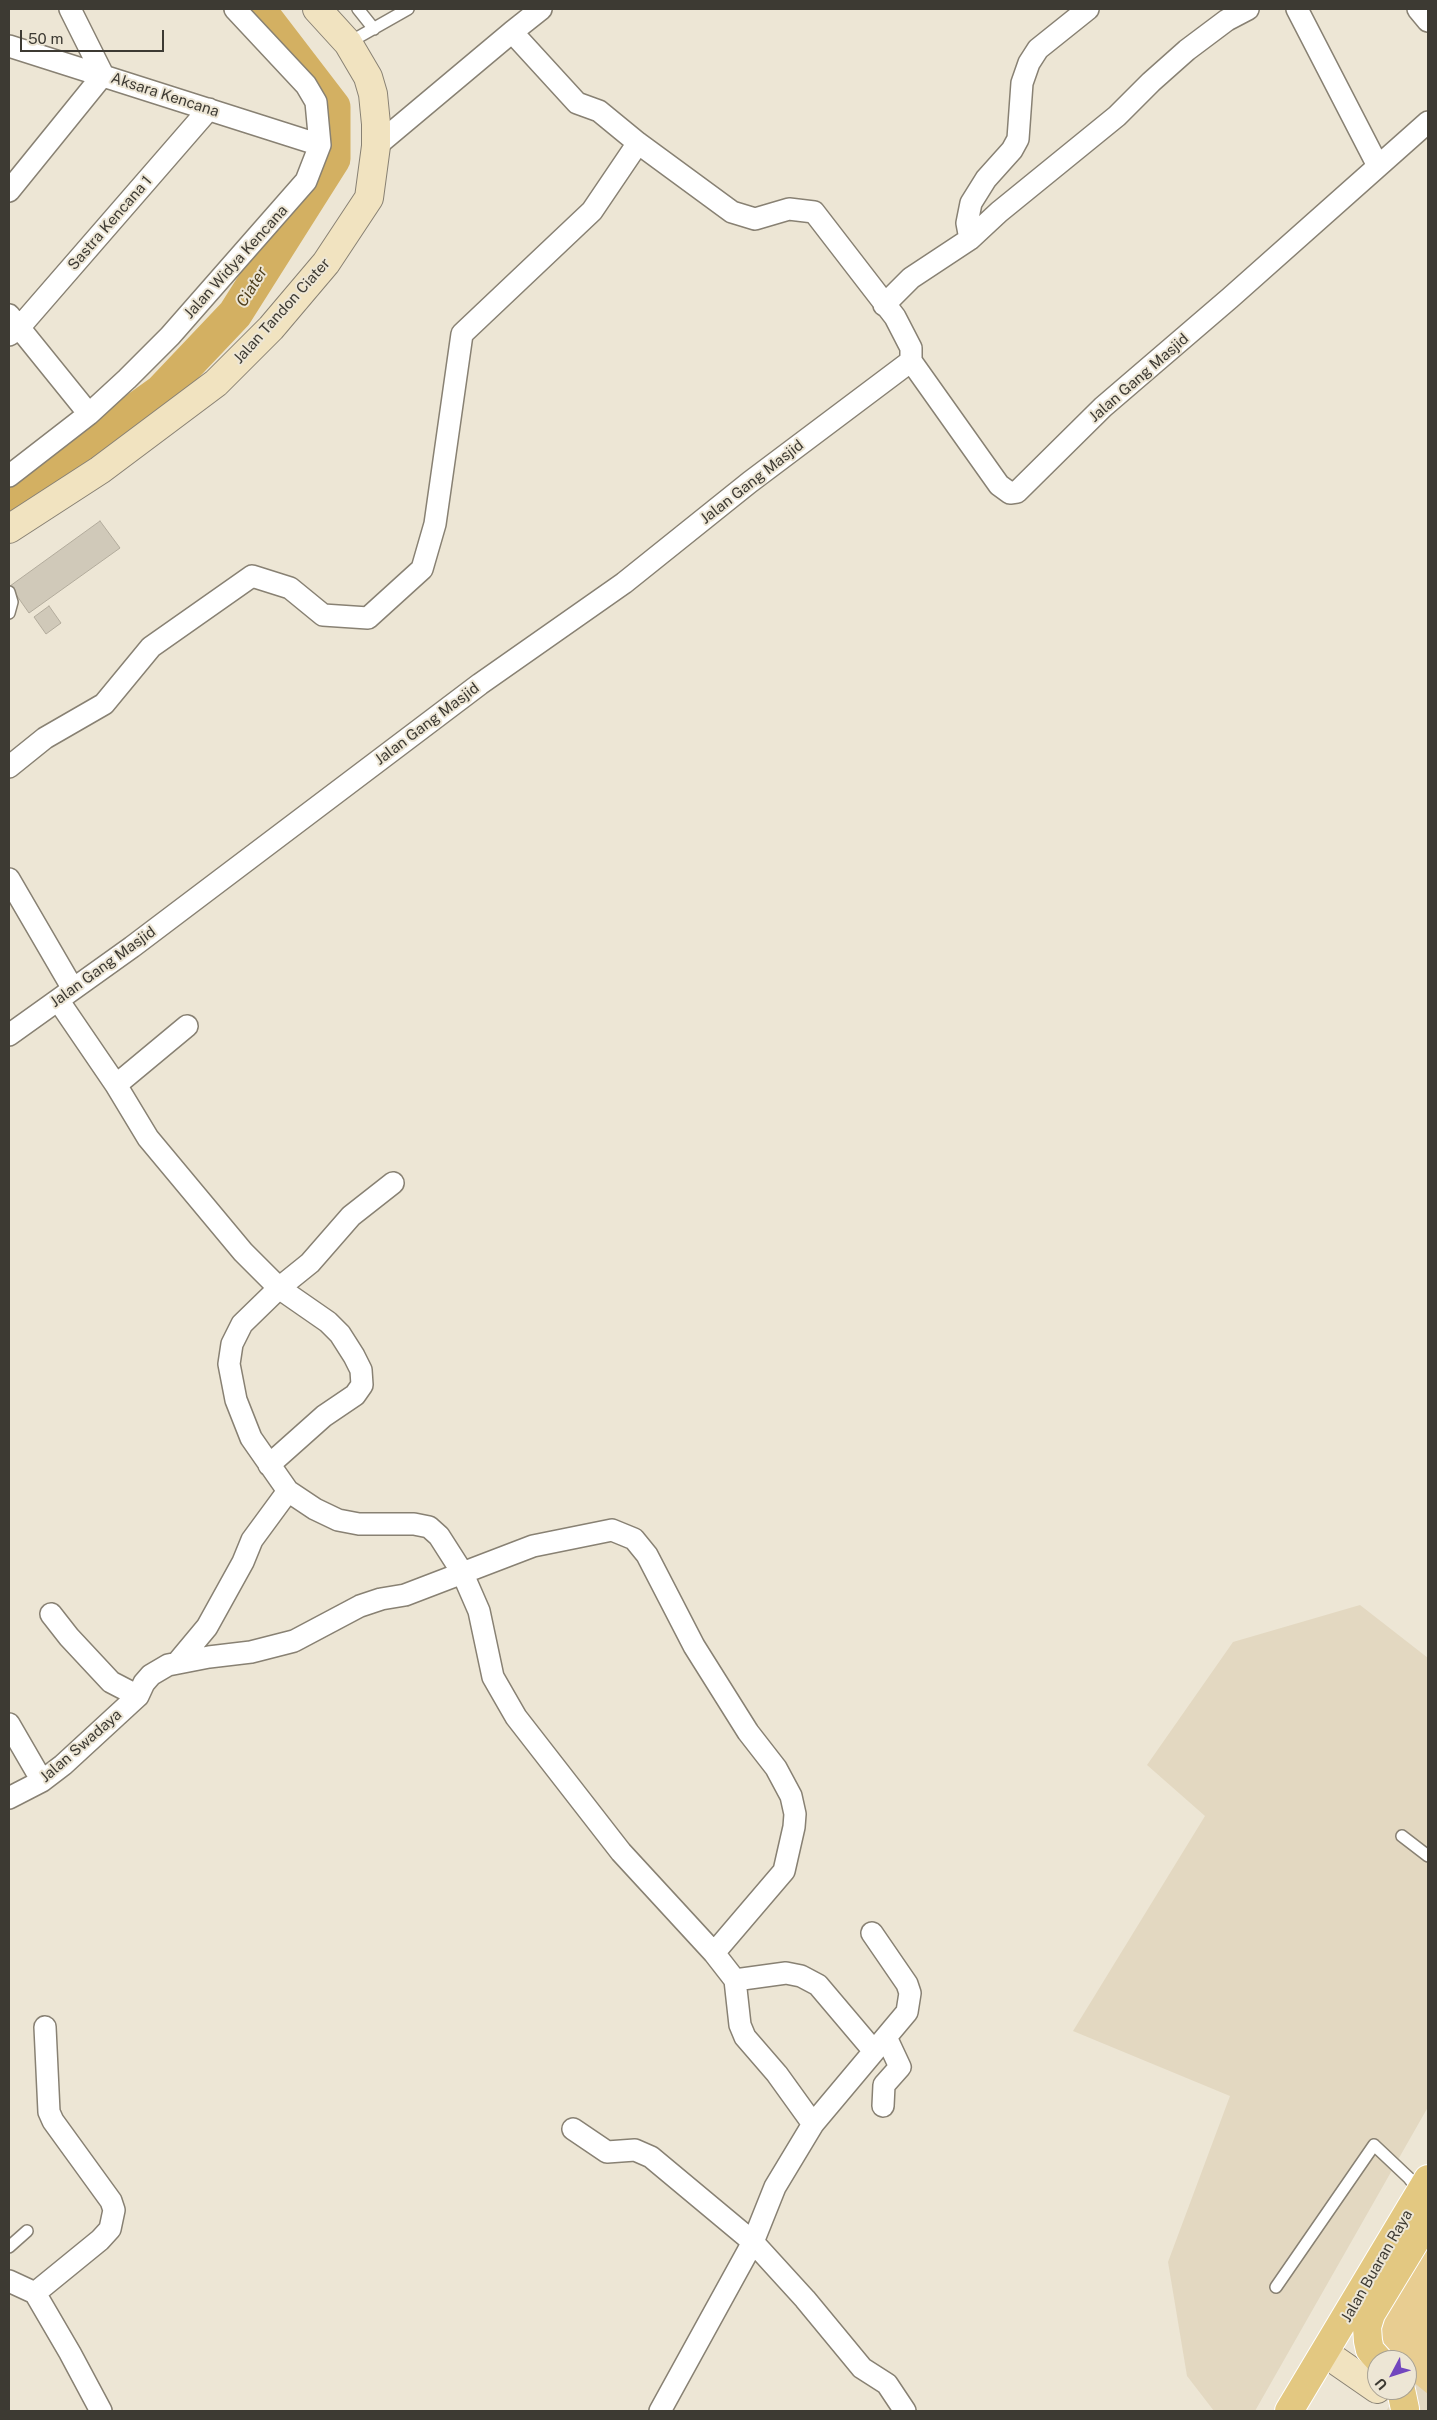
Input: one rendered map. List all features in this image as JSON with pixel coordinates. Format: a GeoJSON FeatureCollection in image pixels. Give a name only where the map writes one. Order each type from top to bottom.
{"type":"FeatureCollection","features":[{"type":"Feature","properties":{"kind":"main road","name":"Jalan Buaran Raya"},"geometry":{"type":"LineString","coordinates":[[1370,2350],[1367,2327],[1370,2314],[1424,2199]]}},
{"type":"Feature","properties":{"kind":"main road","name":"Jalan Buaran Raya"},"geometry":{"type":"LineString","coordinates":[[1296,2400],[1424,2199]]}},
{"type":"Feature","properties":{"kind":"street"},"geometry":{"type":"LineString","coordinates":[[9,191],[104,76],[70,9]]}},
{"type":"Feature","properties":{"kind":"street","name":"Jalan Widya Kencana"},"geometry":{"type":"LineString","coordinates":[[9,476],[89,414],[170,336],[306,182],[320,145],[318,110],[312,93],[235,9]]}},
{"type":"Feature","properties":{"kind":"street","name":"Jalan Tandon Ciater"},"geometry":{"type":"LineString","coordinates":[[9,528],[100,470],[216,383],[271,328],[326,263],[368,198],[376,146],[373,94],[368,78],[348,44],[317,9]]}},
{"type":"Feature","properties":{"kind":"street"},"geometry":{"type":"LineString","coordinates":[[376,146],[541,9]]}},
{"type":"Feature","properties":{"kind":"street"},"geometry":{"type":"LineString","coordinates":[[970,239],[967,223],[971,203],[986,179],[1012,150],[1018,139],[1022,83],[1029,63],[1038,49],[1088,9]]}},
{"type":"Feature","properties":{"kind":"street"},"geometry":{"type":"LineString","coordinates":[[884,305],[911,278],[970,239],[999,212],[1117,116],[1157,76],[1187,50],[1227,20],[1248,9]]}},
{"type":"Feature","properties":{"kind":"street"},"geometry":{"type":"LineString","coordinates":[[1298,9],[1378,166]]}},
{"type":"Feature","properties":{"kind":"street"},"geometry":{"type":"LineString","coordinates":[[1418,9],[1428,21]]}},
{"type":"Feature","properties":{"kind":"street"},"geometry":{"type":"LineString","coordinates":[[512,32],[577,103],[599,111],[638,143],[732,212],[755,219],[789,209],[814,212],[895,317],[911,348],[911,361]]}},
{"type":"Feature","properties":{"kind":"street","name":"Aksara Kencana"},"geometry":{"type":"LineString","coordinates":[[9,46],[320,145]]}},
{"type":"Feature","properties":{"kind":"street","name":"Sastra Kencana 1"},"geometry":{"type":"LineString","coordinates":[[12,326],[209,109]]}},
{"type":"Feature","properties":{"kind":"street","name":"Jalan Gang Masjid"},"geometry":{"type":"LineString","coordinates":[[9,1034],[132,948],[480,684],[624,582],[750,482],[911,361],[1000,485],[1010,493],[1017,492],[1102,407],[1230,298],[1428,122]]}},
{"type":"Feature","properties":{"kind":"street"},"geometry":{"type":"LineString","coordinates":[[9,767],[45,738],[104,704],[151,647],[252,576],[290,588],[323,615],[368,618],[422,569],[436,524],[462,334],[592,211],[638,143]]}},
{"type":"Feature","properties":{"kind":"street"},"geometry":{"type":"LineString","coordinates":[[12,326],[89,414]]}},
{"type":"Feature","properties":{"kind":"street"},"geometry":{"type":"LineString","coordinates":[[9,878],[65,994],[148,1138],[243,1252],[279,1288],[328,1322],[340,1334],[361,1370],[362,1385],[355,1395],[324,1416],[269,1466]]}},
{"type":"Feature","properties":{"kind":"street"},"geometry":{"type":"LineString","coordinates":[[116,1085],[186,1026]]}},
{"type":"Feature","properties":{"kind":"street"},"geometry":{"type":"LineString","coordinates":[[393,1183],[351,1216],[310,1263],[279,1288],[242,1324],[232,1344],[229,1364],[236,1400],[251,1438],[288,1491],[315,1509],[338,1520],[359,1524],[414,1524],[429,1527],[440,1536],[451,1551],[462,1572],[479,1611],[493,1677],[516,1717],[621,1852],[714,1953],[735,1980],[740,2025],[745,2037],[777,2074],[813,2124]]}},
{"type":"Feature","properties":{"kind":"street"},"geometry":{"type":"LineString","coordinates":[[177,1663],[207,1627],[243,1562],[252,1540],[288,1491]]}},
{"type":"Feature","properties":{"kind":"street","name":"Jalan Swadaya"},"geometry":{"type":"LineString","coordinates":[[9,1798],[42,1780],[141,1689],[155,1671],[177,1663],[251,1652],[294,1641],[360,1606],[381,1599],[405,1595],[533,1546],[612,1530],[634,1539],[647,1555],[694,1646],[748,1732],[776,1768],[791,1796],[795,1814],[784,1871],[714,1953]]}},
{"type":"Feature","properties":{"kind":"street"},"geometry":{"type":"LineString","coordinates":[[51,1614],[69,1637],[111,1682],[141,1689]]}},
{"type":"Feature","properties":{"kind":"street"},"geometry":{"type":"LineString","coordinates":[[9,1724],[42,1780]]}},
{"type":"Feature","properties":{"kind":"street"},"geometry":{"type":"LineString","coordinates":[[660,2411],[753,2242],[775,2187],[813,2124],[907,2012],[910,1993],[907,1984],[872,1933]]}},
{"type":"Feature","properties":{"kind":"street"},"geometry":{"type":"LineString","coordinates":[[735,1980],[786,1973],[801,1976],[818,1985],[880,2043],[900,2067],[884,2085],[883,2106]]}},
{"type":"Feature","properties":{"kind":"street"},"geometry":{"type":"LineString","coordinates":[[34,2293],[84,2255],[100,2240],[110,2229],[114,2210],[111,2201],[53,2121],[49,2112],[45,2027]]}},
{"type":"Feature","properties":{"kind":"street"},"geometry":{"type":"LineString","coordinates":[[573,2130],[607,2152],[635,2150],[651,2157],[753,2242],[805,2299],[862,2368],[887,2384],[905,2411]]}},
{"type":"Feature","properties":{"kind":"street"},"geometry":{"type":"LineString","coordinates":[[9,2281],[34,2293],[70,2352],[101,2411]]}},
{"type":"Feature","properties":{"kind":"street"},"geometry":{"type":"LineString","coordinates":[[1325,2353],[1367,2382]]}},
{"type":"Feature","properties":{"kind":"lane"},"geometry":{"type":"LineString","coordinates":[[358,9],[374,29]]}},
{"type":"Feature","properties":{"kind":"lane"},"geometry":{"type":"LineString","coordinates":[[348,44],[408,9]]}},
{"type":"Feature","properties":{"kind":"lane"},"geometry":{"type":"LineString","coordinates":[[9,592],[12,602],[9,613]]}},
{"type":"Feature","properties":{"kind":"lane"},"geometry":{"type":"LineString","coordinates":[[1402,1836],[1428,1856]]}},
{"type":"Feature","properties":{"kind":"lane"},"geometry":{"type":"LineString","coordinates":[[1276,2286],[1374,2145],[1409,2178],[1424,2199]]}},
{"type":"Feature","properties":{"kind":"lane"},"geometry":{"type":"LineString","coordinates":[[9,2247],[27,2231]]}},
{"type":"Feature","properties":{"kind":"shaded area"},"geometry":{"type":"Polygon","coordinates":[[[1360,1605],[1428,1658],[1428,2107],[1255,2411],[1214,2411],[1187,2376],[1168,2262],[1230,2096],[1073,2031],[1205,1816],[1147,1765],[1233,1642],[1360,1605]]]}},
{"type":"Feature","properties":{"kind":"shaded area"},"geometry":{"type":"Polygon","coordinates":[[[1428,2242],[1428,2394],[1417,2385],[1417,2350],[1385,2350],[1380,2326],[1428,2242]]]}},
{"type":"Feature","properties":{"kind":"shaded area"},"geometry":{"type":"Polygon","coordinates":[[[1420,2361],[1428,2367],[1428,2411],[1386,2411],[1393,2400],[1417,2400],[1417,2365],[1420,2361]]]}},
{"type":"Feature","properties":{"kind":"building"},"geometry":{"type":"Polygon","coordinates":[[[100,521],[120,548],[29,613],[10,586],[100,521]]]}},
{"type":"Feature","properties":{"kind":"building"},"geometry":{"type":"Polygon","coordinates":[[[49,606],[61,623],[46,634],[34,617],[49,606]]]}},
{"type":"Feature","properties":{"kind":"waterway","name":"Ciater"},"geometry":{"type":"LineString","coordinates":[[9,501],[161,392],[235,314],[333,159],[333,107],[258,9]]}}]}
